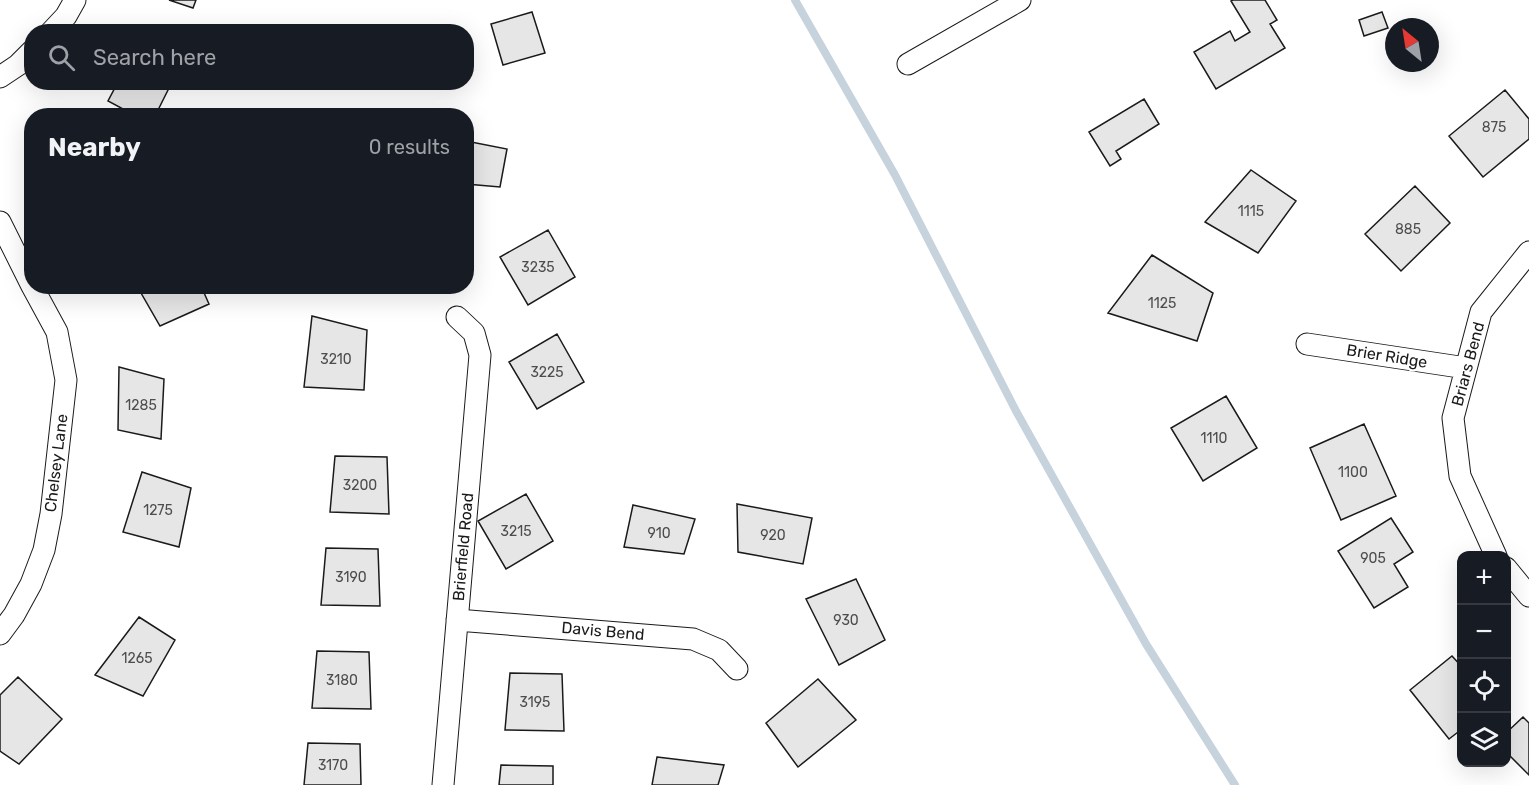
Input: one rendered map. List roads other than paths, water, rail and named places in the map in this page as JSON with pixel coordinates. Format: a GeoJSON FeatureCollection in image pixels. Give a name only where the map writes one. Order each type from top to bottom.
{"type":"FeatureCollection","features":[{"type":"Feature","properties":{"kind":"street"},"geometry":{"type":"LineString","coordinates":[[58,24],[75,0]]}},
{"type":"Feature","properties":{"kind":"street"},"geometry":{"type":"LineString","coordinates":[[908,64],[1020,0]]}},
{"type":"Feature","properties":{"kind":"street"},"geometry":{"type":"LineString","coordinates":[[0,77],[24,59]]}},
{"type":"Feature","properties":{"kind":"street","name":"Chelsey Lane"},"geometry":{"type":"LineString","coordinates":[[1,226],[24,271]]}},
{"type":"Feature","properties":{"kind":"street","name":"Briars Bend"},"geometry":{"type":"LineString","coordinates":[[1494,551],[1460,476],[1453,418],[1481,312],[1529,252]]}},
{"type":"Feature","properties":{"kind":"street","name":"Chelsey Lane"},"geometry":{"type":"LineString","coordinates":[[0,634],[14,615],[31,584],[44,550],[51,514],[66,380],[57,332],[36,294]]}},
{"type":"Feature","properties":{"kind":"street","name":"Brierfield Road"},"geometry":{"type":"LineString","coordinates":[[443,785],[480,355],[474,333],[458,317]]}},
{"type":"Feature","properties":{"kind":"street","name":"Brier Ridge"},"geometry":{"type":"LineString","coordinates":[[1307,344],[1467,368]]}},
{"type":"Feature","properties":{"kind":"street"},"geometry":{"type":"LineString","coordinates":[[1511,574],[1529,596]]}},
{"type":"Feature","properties":{"kind":"street","name":"Davis Bend"},"geometry":{"type":"LineString","coordinates":[[457,620],[693,639],[719,650],[738,669]]}},
{"type":"Feature","properties":{"kind":"waterway"},"geometry":{"type":"LineString","coordinates":[[795,0],[895,175],[1016,411],[1146,644],[1235,785]]}}]}
